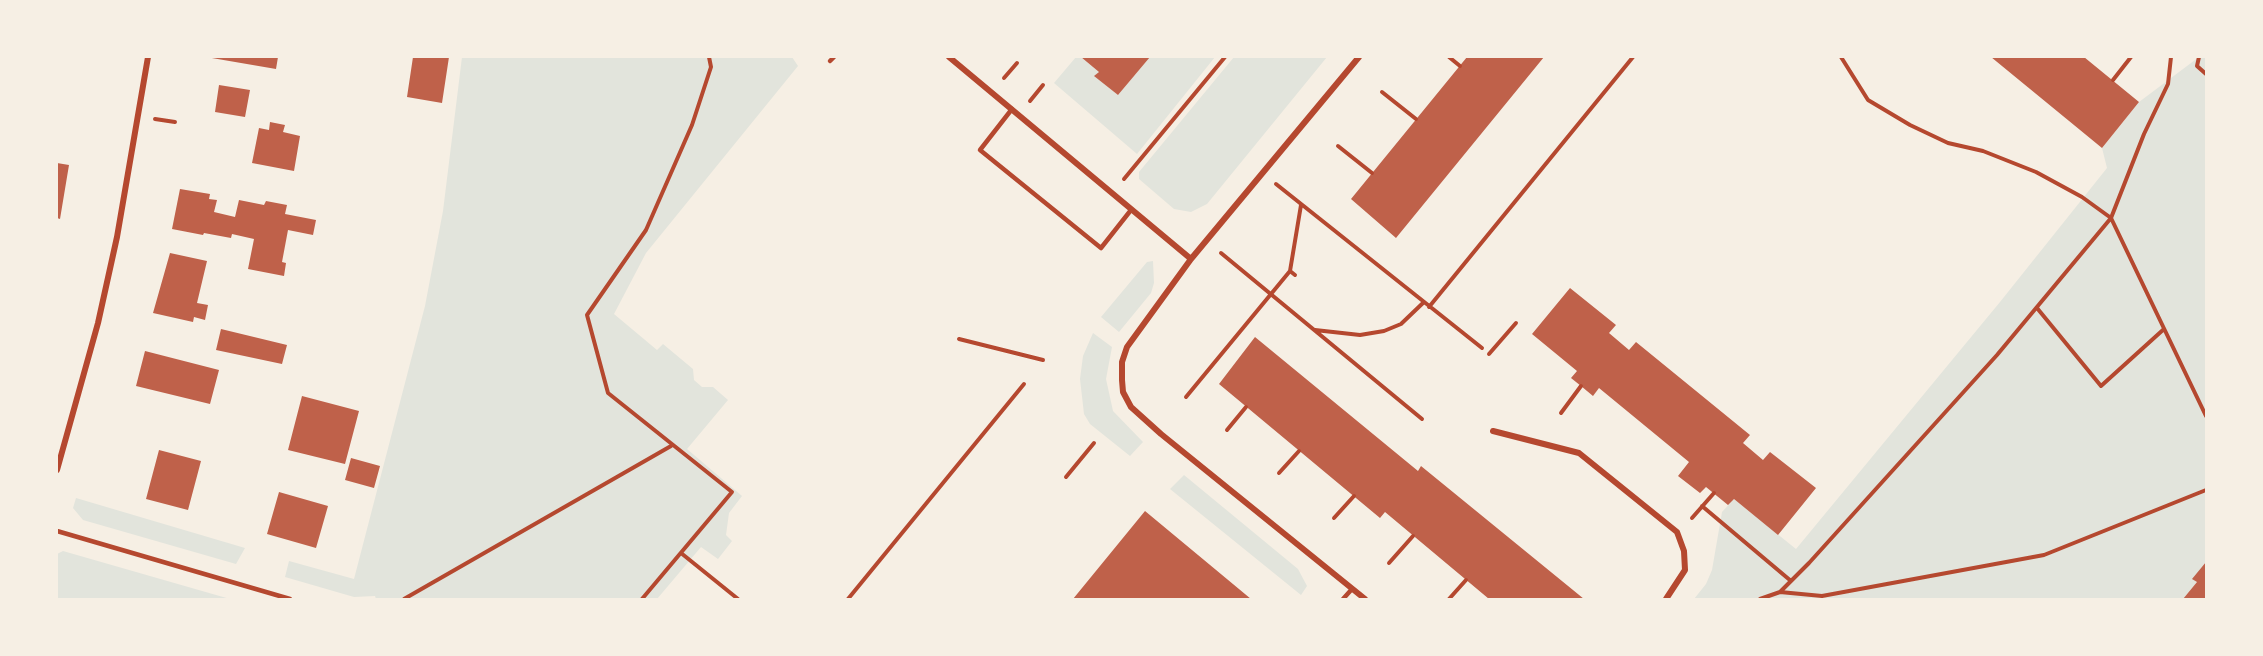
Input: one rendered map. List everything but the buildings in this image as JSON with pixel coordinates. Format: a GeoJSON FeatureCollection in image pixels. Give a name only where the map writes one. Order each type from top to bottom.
{"type":"FeatureCollection","features":[{"type":"Feature","properties":{"kind":"street"},"geometry":{"type":"LineString","coordinates":[[57,470],[98,323],[117,237],[148,57]]}},
{"type":"Feature","properties":{"kind":"street"},"geometry":{"type":"LineString","coordinates":[[949,57],[1191,259]]}},
{"type":"Feature","properties":{"kind":"street"},"geometry":{"type":"LineString","coordinates":[[1359,57],[1191,259],[1127,347],[1122,362],[1123,392],[1131,407],[1161,434],[1365,599]]}},
{"type":"Feature","properties":{"kind":"street"},"geometry":{"type":"LineString","coordinates":[[1493,431],[1579,453],[1677,532],[1684,551],[1685,570],[1666,599]]}},
{"type":"Feature","properties":{"kind":"lane"},"geometry":{"type":"LineString","coordinates":[[1012,110],[980,150],[1101,248],[1131,210]]}},
{"type":"Feature","properties":{"kind":"lane"},"geometry":{"type":"LineString","coordinates":[[57,531],[290,599]]}},
{"type":"Feature","properties":{"kind":"lane"},"geometry":{"type":"LineString","coordinates":[[1343,599],[1352,589]]}},
{"type":"Feature","properties":{"kind":"path"},"geometry":{"type":"LineString","coordinates":[[642,599],[732,492],[671,446],[608,393],[588,315],[646,230],[692,125],[711,67],[709,57]]}},
{"type":"Feature","properties":{"kind":"path"},"geometry":{"type":"LineString","coordinates":[[1112,194],[1225,57]]}},
{"type":"Feature","properties":{"kind":"path"},"geometry":{"type":"LineString","coordinates":[[1449,57],[1460,66]]}},
{"type":"Feature","properties":{"kind":"path"},"geometry":{"type":"LineString","coordinates":[[1429,306],[1633,57]]}},
{"type":"Feature","properties":{"kind":"path"},"geometry":{"type":"LineString","coordinates":[[1841,57],[1868,100],[1910,125],[1948,143],[1983,151],[2036,172],[2082,197],[2111,218],[2206,416]]}},
{"type":"Feature","properties":{"kind":"path"},"geometry":{"type":"LineString","coordinates":[[2113,80],[2131,57]]}},
{"type":"Feature","properties":{"kind":"path"},"geometry":{"type":"LineString","coordinates":[[1780,592],[1997,355],[2111,218],[2144,134],[2168,84],[2171,57]]}},
{"type":"Feature","properties":{"kind":"path"},"geometry":{"type":"LineString","coordinates":[[2199,57],[2197,66],[2206,74]]}},
{"type":"Feature","properties":{"kind":"path"},"geometry":{"type":"LineString","coordinates":[[1382,92],[1416,119]]}},
{"type":"Feature","properties":{"kind":"path"},"geometry":{"type":"LineString","coordinates":[[1338,146],[1372,173]]}},
{"type":"Feature","properties":{"kind":"path"},"geometry":{"type":"LineString","coordinates":[[1263,173],[1482,348]]}},
{"type":"Feature","properties":{"kind":"path"},"geometry":{"type":"LineString","coordinates":[[1186,396],[1290,271],[1301,204]]}},
{"type":"Feature","properties":{"kind":"path"},"geometry":{"type":"LineString","coordinates":[[1239,267],[1422,419]]}},
{"type":"Feature","properties":{"kind":"path"},"geometry":{"type":"LineString","coordinates":[[1290,271],[1295,275]]}},
{"type":"Feature","properties":{"kind":"path"},"geometry":{"type":"LineString","coordinates":[[1314,330],[1360,335],[1384,331],[1401,324],[1424,302]]}},
{"type":"Feature","properties":{"kind":"path"},"geometry":{"type":"LineString","coordinates":[[2037,308],[2101,386],[2164,329]]}},
{"type":"Feature","properties":{"kind":"path"},"geometry":{"type":"LineString","coordinates":[[1489,354],[1516,323]]}},
{"type":"Feature","properties":{"kind":"path"},"geometry":{"type":"LineString","coordinates":[[958,339],[1043,360]]}},
{"type":"Feature","properties":{"kind":"path"},"geometry":{"type":"LineString","coordinates":[[848,599],[1024,384]]}},
{"type":"Feature","properties":{"kind":"path"},"geometry":{"type":"LineString","coordinates":[[1561,413],[1581,386]]}},
{"type":"Feature","properties":{"kind":"path"},"geometry":{"type":"LineString","coordinates":[[1227,430],[1246,407]]}},
{"type":"Feature","properties":{"kind":"path"},"geometry":{"type":"LineString","coordinates":[[1066,477],[1094,443]]}},
{"type":"Feature","properties":{"kind":"path"},"geometry":{"type":"LineString","coordinates":[[404,599],[671,446]]}},
{"type":"Feature","properties":{"kind":"path"},"geometry":{"type":"LineString","coordinates":[[1279,473],[1299,451]]}},
{"type":"Feature","properties":{"kind":"path"},"geometry":{"type":"LineString","coordinates":[[1760,599],[1780,592],[1822,596],[2044,555],[2206,490]]}},
{"type":"Feature","properties":{"kind":"path"},"geometry":{"type":"LineString","coordinates":[[1692,518],[1714,493]]}},
{"type":"Feature","properties":{"kind":"path"},"geometry":{"type":"LineString","coordinates":[[1334,518],[1354,496]]}},
{"type":"Feature","properties":{"kind":"path"},"geometry":{"type":"LineString","coordinates":[[1702,506],[1791,581]]}},
{"type":"Feature","properties":{"kind":"path"},"geometry":{"type":"LineString","coordinates":[[1389,563],[1413,536]]}},
{"type":"Feature","properties":{"kind":"path"},"geometry":{"type":"LineString","coordinates":[[681,553],[738,599]]}},
{"type":"Feature","properties":{"kind":"path"},"geometry":{"type":"LineString","coordinates":[[1449,599],[1466,580]]}},
{"type":"Feature","properties":{"kind":"shaded area"},"geometry":{"type":"Polygon","coordinates":[[[462,57],[792,57],[798,66],[646,253],[614,314],[657,350],[663,344],[693,369],[694,380],[702,387],[713,387],[728,400],[687,449],[742,496],[729,513],[726,535],[732,541],[718,559],[701,547],[657,599],[376,599],[375,596],[354,597],[285,577],[289,561],[354,579],[425,306],[443,211],[462,57]]]}},
{"type":"Feature","properties":{"kind":"shaded area"},"geometry":{"type":"Polygon","coordinates":[[[1076,57],[1081,57],[1099,72],[1095,76],[1118,95],[1150,57],[1215,57],[1137,154],[1054,83],[1076,57]]]}},
{"type":"Feature","properties":{"kind":"shaded area"},"geometry":{"type":"Polygon","coordinates":[[[1234,57],[1327,57],[1207,204],[1191,212],[1174,209],[1139,179],[1139,172],[1234,57]]]}},
{"type":"Feature","properties":{"kind":"shaded area"},"geometry":{"type":"Polygon","coordinates":[[[2199,57],[2206,57],[2206,562],[2193,579],[2197,582],[2183,599],[1694,599],[1706,584],[1712,570],[1722,512],[1734,499],[1796,549],[2000,302],[2107,168],[2102,148],[2139,102],[2199,57]]]}},
{"type":"Feature","properties":{"kind":"shaded area"},"geometry":{"type":"Polygon","coordinates":[[[1153,261],[1154,283],[1151,293],[1119,332],[1101,317],[1147,262],[1153,261]]]}},
{"type":"Feature","properties":{"kind":"shaded area"},"geometry":{"type":"Polygon","coordinates":[[[1093,333],[1112,347],[1106,379],[1113,411],[1143,442],[1130,456],[1090,424],[1084,414],[1080,379],[1083,356],[1093,333]]]}},
{"type":"Feature","properties":{"kind":"shaded area"},"geometry":{"type":"Polygon","coordinates":[[[1184,475],[1298,569],[1307,586],[1301,595],[1170,489],[1184,475]]]}},
{"type":"Feature","properties":{"kind":"shaded area"},"geometry":{"type":"Polygon","coordinates":[[[76,498],[245,548],[236,564],[83,520],[73,508],[76,498]]]}},
{"type":"Feature","properties":{"kind":"shaded area"},"geometry":{"type":"Polygon","coordinates":[[[63,551],[230,599],[57,599],[57,554],[63,551]]]}}]}
